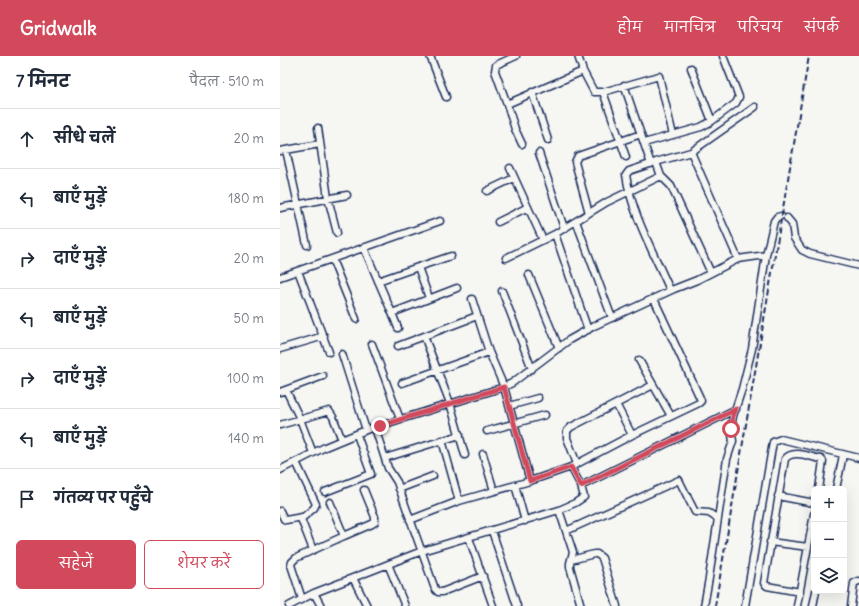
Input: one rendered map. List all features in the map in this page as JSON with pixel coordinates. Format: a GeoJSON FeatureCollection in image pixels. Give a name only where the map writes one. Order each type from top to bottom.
{"type":"FeatureCollection","features":[{"type":"Feature","properties":{"kind":"street"},"geometry":{"type":"LineString","coordinates":[[430,56],[446,97]]}},
{"type":"Feature","properties":{"kind":"street"},"geometry":{"type":"LineString","coordinates":[[516,56],[496,65],[494,71],[522,144]]}},
{"type":"Feature","properties":{"kind":"street"},"geometry":{"type":"LineString","coordinates":[[578,56],[583,71],[594,92],[603,92],[659,76],[673,135]]}},
{"type":"Feature","properties":{"kind":"street"},"geometry":{"type":"LineString","coordinates":[[644,143],[701,127],[712,121],[736,103],[739,97],[723,56]]}},
{"type":"Feature","properties":{"kind":"street"},"geometry":{"type":"LineString","coordinates":[[691,68],[712,121]]}},
{"type":"Feature","properties":{"kind":"street"},"geometry":{"type":"LineString","coordinates":[[507,104],[583,71]]}},
{"type":"Feature","properties":{"kind":"street"},"geometry":{"type":"LineString","coordinates":[[624,85],[644,143],[653,163],[661,176],[671,186],[711,273]]}},
{"type":"Feature","properties":{"kind":"street"},"geometry":{"type":"LineString","coordinates":[[532,92],[548,140]]}},
{"type":"Feature","properties":{"kind":"street"},"geometry":{"type":"LineString","coordinates":[[603,92],[626,157]]}},
{"type":"Feature","properties":{"kind":"street"},"geometry":{"type":"LineString","coordinates":[[670,290],[628,192],[626,175],[629,171],[691,152],[755,107]]}},
{"type":"Feature","properties":{"kind":"street"},"geometry":{"type":"LineString","coordinates":[[318,128],[328,198],[337,233]]}},
{"type":"Feature","properties":{"kind":"street"},"geometry":{"type":"LineString","coordinates":[[589,212],[575,162],[578,156],[620,140],[641,134]]}},
{"type":"Feature","properties":{"kind":"street"},"geometry":{"type":"LineString","coordinates":[[307,245],[283,151],[320,144]]}},
{"type":"Feature","properties":{"kind":"street"},"geometry":{"type":"LineString","coordinates":[[691,152],[738,259]]}},
{"type":"Feature","properties":{"kind":"street"},"geometry":{"type":"LineString","coordinates":[[539,153],[564,228]]}},
{"type":"Feature","properties":{"kind":"street"},"geometry":{"type":"LineString","coordinates":[[510,168],[543,240]]}},
{"type":"Feature","properties":{"kind":"street"},"geometry":{"type":"LineString","coordinates":[[506,258],[555,234],[607,202],[661,176]]}},
{"type":"Feature","properties":{"kind":"street"},"geometry":{"type":"LineString","coordinates":[[487,191],[514,178]]}},
{"type":"Feature","properties":{"kind":"street"},"geometry":{"type":"LineString","coordinates":[[280,208],[346,195]]}},
{"type":"Feature","properties":{"kind":"street"},"geometry":{"type":"LineString","coordinates":[[498,222],[528,207]]}},
{"type":"Feature","properties":{"kind":"street"},"geometry":{"type":"LineString","coordinates":[[704,606],[727,459],[733,441],[731,429],[733,416],[752,349],[766,255],[774,222],[777,217],[781,216]]}},
{"type":"Feature","properties":{"kind":"street"},"geometry":{"type":"LineString","coordinates":[[787,218],[792,224],[794,238],[802,250],[810,254],[859,266]]}},
{"type":"Feature","properties":{"kind":"street"},"geometry":{"type":"LineString","coordinates":[[280,278],[440,221]]}},
{"type":"Feature","properties":{"kind":"street"},"geometry":{"type":"LineString","coordinates":[[576,221],[612,318]]}},
{"type":"Feature","properties":{"kind":"street"},"geometry":{"type":"LineString","coordinates":[[555,234],[588,330]]}},
{"type":"Feature","properties":{"kind":"street"},"geometry":{"type":"LineString","coordinates":[[364,248],[398,328]]}},
{"type":"Feature","properties":{"kind":"street"},"geometry":{"type":"LineString","coordinates":[[280,469],[366,430],[504,387],[532,369],[570,340],[588,330],[738,259],[766,255]]}},
{"type":"Feature","properties":{"kind":"street"},"geometry":{"type":"LineString","coordinates":[[378,281],[451,256]]}},
{"type":"Feature","properties":{"kind":"street"},"geometry":{"type":"LineString","coordinates":[[332,259],[356,320]]}},
{"type":"Feature","properties":{"kind":"street"},"geometry":{"type":"LineString","coordinates":[[418,267],[429,298]]}},
{"type":"Feature","properties":{"kind":"street"},"geometry":{"type":"LineString","coordinates":[[298,271],[329,352]]}},
{"type":"Feature","properties":{"kind":"street"},"geometry":{"type":"LineString","coordinates":[[529,275],[559,348]]}},
{"type":"Feature","properties":{"kind":"street"},"geometry":{"type":"LineString","coordinates":[[392,313],[457,288]]}},
{"type":"Feature","properties":{"kind":"street"},"geometry":{"type":"LineString","coordinates":[[502,290],[532,369]]}},
{"type":"Feature","properties":{"kind":"street"},"geometry":{"type":"LineString","coordinates":[[472,299],[489,352],[504,387],[530,481]]}},
{"type":"Feature","properties":{"kind":"street"},"geometry":{"type":"LineString","coordinates":[[410,520],[459,501],[530,481],[574,465],[632,435],[695,406],[700,401],[700,398],[654,299]]}},
{"type":"Feature","properties":{"kind":"street"},"geometry":{"type":"LineString","coordinates":[[398,346],[477,316]]}},
{"type":"Feature","properties":{"kind":"street"},"geometry":{"type":"LineString","coordinates":[[280,349],[324,336]]}},
{"type":"Feature","properties":{"kind":"street"},"geometry":{"type":"LineString","coordinates":[[424,336],[450,403],[465,454]]}},
{"type":"Feature","properties":{"kind":"street"},"geometry":{"type":"LineString","coordinates":[[372,344],[400,419]]}},
{"type":"Feature","properties":{"kind":"street"},"geometry":{"type":"LineString","coordinates":[[402,383],[489,352]]}},
{"type":"Feature","properties":{"kind":"street"},"geometry":{"type":"LineString","coordinates":[[342,354],[366,430]]}},
{"type":"Feature","properties":{"kind":"street"},"geometry":{"type":"LineString","coordinates":[[639,360],[671,416]]}},
{"type":"Feature","properties":{"kind":"street"},"geometry":{"type":"LineString","coordinates":[[313,453],[300,419],[283,391],[323,376]]}},
{"type":"Feature","properties":{"kind":"street"},"geometry":{"type":"LineString","coordinates":[[289,606],[314,593],[422,551],[524,521],[559,510],[575,503],[584,497],[567,438],[567,431],[571,427],[653,385]]}},
{"type":"Feature","properties":{"kind":"street"},"geometry":{"type":"LineString","coordinates":[[509,406],[538,398]]}},
{"type":"Feature","properties":{"kind":"street"},"geometry":{"type":"LineString","coordinates":[[616,404],[632,435]]}},
{"type":"Feature","properties":{"kind":"street"},"geometry":{"type":"LineString","coordinates":[[581,486],[736,409]]}},
{"type":"Feature","properties":{"kind":"street"},"geometry":{"type":"LineString","coordinates":[[280,425],[329,411],[333,416],[342,440]]}},
{"type":"Feature","properties":{"kind":"street"},"geometry":{"type":"LineString","coordinates":[[487,431],[545,415]]}},
{"type":"Feature","properties":{"kind":"street"},"geometry":{"type":"LineString","coordinates":[[375,428],[388,468],[397,482],[438,592],[442,592],[483,576]]}},
{"type":"Feature","properties":{"kind":"street"},"geometry":{"type":"LineString","coordinates":[[325,492],[371,474],[357,435]]}},
{"type":"Feature","properties":{"kind":"street"},"geometry":{"type":"LineString","coordinates":[[385,458],[460,435]]}},
{"type":"Feature","properties":{"kind":"street"},"geometry":{"type":"LineString","coordinates":[[745,606],[773,442],[780,439],[859,458]]}},
{"type":"Feature","properties":{"kind":"street"},"geometry":{"type":"LineString","coordinates":[[442,440],[459,501]]}},
{"type":"Feature","properties":{"kind":"street"},"geometry":{"type":"LineString","coordinates":[[483,454],[494,491]]}},
{"type":"Feature","properties":{"kind":"street"},"geometry":{"type":"LineString","coordinates":[[800,592],[767,586],[764,582],[785,459],[789,455],[794,454],[821,459],[823,461],[819,486]]}},
{"type":"Feature","properties":{"kind":"street"},"geometry":{"type":"LineString","coordinates":[[837,486],[843,455]]}},
{"type":"Feature","properties":{"kind":"street"},"geometry":{"type":"LineString","coordinates":[[280,511],[286,520],[302,517],[314,508],[316,504],[296,462]]}},
{"type":"Feature","properties":{"kind":"street"},"geometry":{"type":"LineString","coordinates":[[399,488],[433,476]]}},
{"type":"Feature","properties":{"kind":"street"},"geometry":{"type":"LineString","coordinates":[[566,531],[679,480],[695,512],[709,513],[718,518]]}},
{"type":"Feature","properties":{"kind":"street"},"geometry":{"type":"LineString","coordinates":[[515,485],[524,521]]}},
{"type":"Feature","properties":{"kind":"street"},"geometry":{"type":"LineString","coordinates":[[302,600],[291,566],[292,562],[296,558],[375,522],[375,517],[364,490]]}},
{"type":"Feature","properties":{"kind":"street"},"geometry":{"type":"LineString","coordinates":[[778,496],[811,502]]}},
{"type":"Feature","properties":{"kind":"street"},"geometry":{"type":"LineString","coordinates":[[330,502],[344,536]]}},
{"type":"Feature","properties":{"kind":"street"},"geometry":{"type":"LineString","coordinates":[[559,510],[573,552],[570,567],[581,606]]}},
{"type":"Feature","properties":{"kind":"street"},"geometry":{"type":"LineString","coordinates":[[302,517],[302,522],[313,550]]}},
{"type":"Feature","properties":{"kind":"street"},"geometry":{"type":"LineString","coordinates":[[797,606],[813,522]]}},
{"type":"Feature","properties":{"kind":"street"},"geometry":{"type":"LineString","coordinates":[[492,531],[517,606]]}},
{"type":"Feature","properties":{"kind":"street"},"geometry":{"type":"LineString","coordinates":[[469,538],[493,606]]}},
{"type":"Feature","properties":{"kind":"street"},"geometry":{"type":"LineString","coordinates":[[770,542],[808,547]]}},
{"type":"Feature","properties":{"kind":"street"},"geometry":{"type":"LineString","coordinates":[[571,560],[594,554],[597,554],[602,558],[617,606]]}},
{"type":"Feature","properties":{"kind":"street"},"geometry":{"type":"LineString","coordinates":[[388,564],[405,606]]}},
{"type":"Feature","properties":{"kind":"street"},"geometry":{"type":"LineString","coordinates":[[353,578],[367,606]]}},
{"type":"Feature","properties":{"kind":"street"},"geometry":{"type":"LineString","coordinates":[[851,606],[854,583],[859,581]]}},
{"type":"Feature","properties":{"kind":"street"},"geometry":{"type":"LineString","coordinates":[[314,593],[321,606]]}},
{"type":"Feature","properties":{"kind":"street"},"geometry":{"type":"LineString","coordinates":[[813,606],[815,594]]}},
{"type":"Feature","properties":{"kind":"railway"},"geometry":{"type":"LineString","coordinates":[[715,606],[809,56]]}},
{"type":"Feature","properties":{"kind":"route"},"geometry":{"type":"LineString","coordinates":[[380,426],[504,387],[519,443],[526,462],[530,481],[571,467],[581,486],[736,409],[733,416],[731,429]]}}]}
